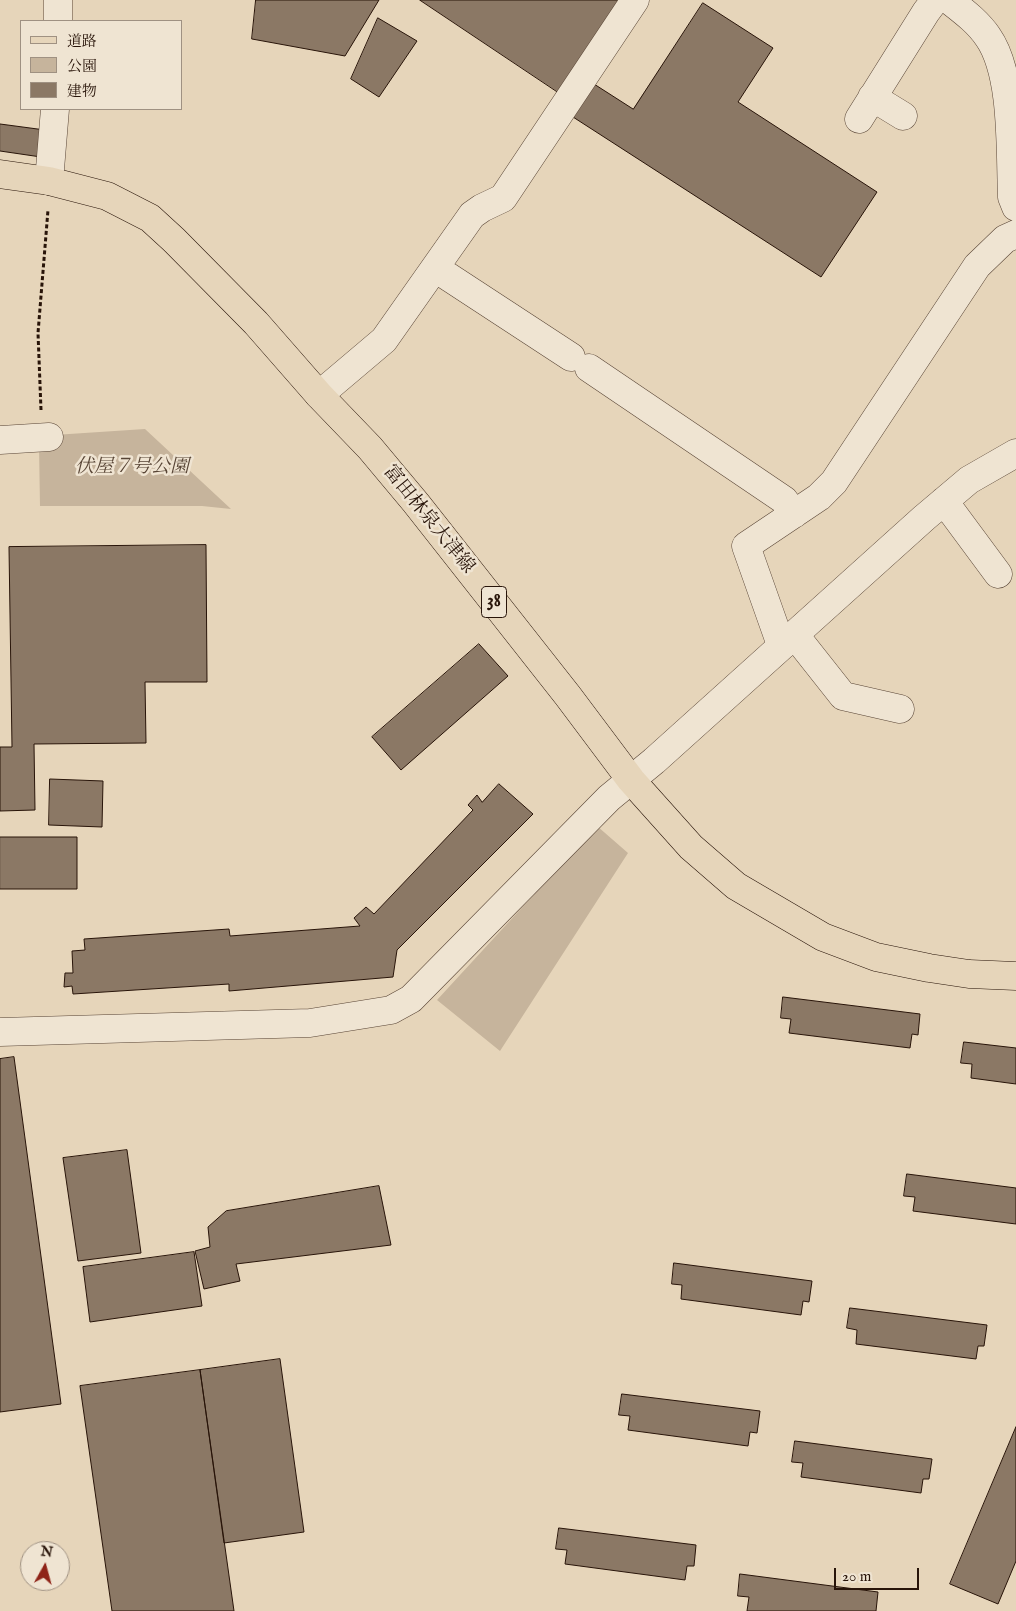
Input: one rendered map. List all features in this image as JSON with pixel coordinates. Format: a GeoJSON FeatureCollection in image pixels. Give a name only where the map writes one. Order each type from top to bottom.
{"type":"FeatureCollection","features":[{"type":"Feature","properties":{"kind":"main road","name":"富田林泉大津線"},"geometry":{"type":"LineString","coordinates":[[0,174],[49,181],[107,196],[150,218],[174,240],[256,323],[319,395],[370,448],[416,502],[562,688],[631,780],[691,847],[736,886],[823,937],[876,957],[969,974],[1016,976]]}},
{"type":"Feature","properties":{"kind":"street"},"geometry":{"type":"LineString","coordinates":[[58,0],[58,20]]}},
{"type":"Feature","properties":{"kind":"street"},"geometry":{"type":"LineString","coordinates":[[319,395],[384,340],[472,215],[503,198],[636,0]]}},
{"type":"Feature","properties":{"kind":"street"},"geometry":{"type":"LineString","coordinates":[[903,116],[866,108],[935,0]]}},
{"type":"Feature","properties":{"kind":"street"},"geometry":{"type":"LineString","coordinates":[[949,0],[966,13],[988,36],[998,56],[1005,80],[1012,197],[1016,207]]}},
{"type":"Feature","properties":{"kind":"street"},"geometry":{"type":"LineString","coordinates":[[49,181],[55,110]]}},
{"type":"Feature","properties":{"kind":"street"},"geometry":{"type":"LineString","coordinates":[[900,708],[843,696],[788,640],[746,546],[819,497],[834,482],[977,266],[1005,239],[1016,234]]}},
{"type":"Feature","properties":{"kind":"street"},"geometry":{"type":"LineString","coordinates":[[435,268],[580,362],[784,500],[794,514]]}},
{"type":"Feature","properties":{"kind":"street"},"geometry":{"type":"LineString","coordinates":[[0,440],[49,437]]}},
{"type":"Feature","properties":{"kind":"street"},"geometry":{"type":"LineString","coordinates":[[0,1032],[310,1023],[391,1010],[411,999],[609,798],[944,501],[969,480],[1016,453]]}},
{"type":"Feature","properties":{"kind":"street"},"geometry":{"type":"LineString","coordinates":[[944,501],[998,574]]}},
{"type":"Feature","properties":{"kind":"path"},"geometry":{"type":"LineString","coordinates":[[49,181],[38,333],[40,406],[49,437]]}},
{"type":"Feature","properties":{"kind":"green space","name":"伏屋７号公園"},"geometry":{"type":"Polygon","coordinates":[[[145,429],[231,509],[202,506],[40,506],[39,445],[54,435],[145,429]]]}},
{"type":"Feature","properties":{"kind":"green space"},"geometry":{"type":"Polygon","coordinates":[[[597,826],[628,853],[500,1051],[437,1000],[597,826]]]}},
{"type":"Feature","properties":{"kind":"building"},"geometry":{"type":"Polygon","coordinates":[[[256,0],[379,0],[345,56],[252,39],[256,0]]]}},
{"type":"Feature","properties":{"kind":"building"},"geometry":{"type":"Polygon","coordinates":[[[420,0],[620,0],[561,94],[420,0]]]}},
{"type":"Feature","properties":{"kind":"building"},"geometry":{"type":"Polygon","coordinates":[[[703,3],[773,48],[738,102],[877,192],[821,277],[573,117],[594,84],[633,109],[703,3]]]}},
{"type":"Feature","properties":{"kind":"building"},"geometry":{"type":"Polygon","coordinates":[[[378,18],[417,41],[379,97],[351,79],[378,18]]]}},
{"type":"Feature","properties":{"kind":"building"},"geometry":{"type":"Polygon","coordinates":[[[0,124],[45,130],[41,157],[0,151],[0,124]]]}},
{"type":"Feature","properties":{"kind":"building"},"geometry":{"type":"Polygon","coordinates":[[[206,545],[207,682],[145,682],[146,743],[34,744],[35,810],[0,811],[0,747],[12,747],[9,547],[206,545]]]}},
{"type":"Feature","properties":{"kind":"building"},"geometry":{"type":"Polygon","coordinates":[[[479,644],[508,676],[401,770],[372,737],[479,644]]]}},
{"type":"Feature","properties":{"kind":"building"},"geometry":{"type":"Polygon","coordinates":[[[50,779],[103,781],[102,827],[49,825],[50,779]]]}},
{"type":"Feature","properties":{"kind":"building"},"geometry":{"type":"Polygon","coordinates":[[[499,784],[533,814],[397,950],[393,977],[229,991],[229,984],[73,994],[72,986],[64,987],[65,973],[73,973],[72,951],[85,950],[84,939],[229,929],[230,936],[360,926],[354,918],[366,907],[374,914],[473,810],[468,805],[477,795],[482,802],[499,784]]]}},
{"type":"Feature","properties":{"kind":"building"},"geometry":{"type":"Polygon","coordinates":[[[0,837],[77,837],[77,889],[0,889],[0,837]]]}},
{"type":"Feature","properties":{"kind":"building"},"geometry":{"type":"Polygon","coordinates":[[[783,997],[920,1014],[918,1035],[912,1034],[910,1048],[789,1033],[791,1019],[781,1018],[783,997]]]}},
{"type":"Feature","properties":{"kind":"building"},"geometry":{"type":"Polygon","coordinates":[[[964,1042],[1016,1048],[1016,1084],[971,1078],[972,1064],[961,1063],[964,1042]]]}},
{"type":"Feature","properties":{"kind":"building"},"geometry":{"type":"Polygon","coordinates":[[[14,1057],[61,1404],[0,1412],[0,1059],[14,1057]]]}},
{"type":"Feature","properties":{"kind":"building"},"geometry":{"type":"Polygon","coordinates":[[[127,1150],[141,1253],[78,1261],[63,1158],[127,1150]]]}},
{"type":"Feature","properties":{"kind":"building"},"geometry":{"type":"Polygon","coordinates":[[[907,1174],[1016,1188],[1016,1224],[913,1211],[915,1197],[904,1196],[907,1174]]]}},
{"type":"Feature","properties":{"kind":"building"},"geometry":{"type":"Polygon","coordinates":[[[379,1186],[391,1245],[236,1264],[240,1281],[204,1289],[195,1251],[210,1247],[208,1227],[226,1211],[379,1186]]]}},
{"type":"Feature","properties":{"kind":"building"},"geometry":{"type":"Polygon","coordinates":[[[194,1252],[202,1306],[90,1322],[83,1267],[194,1252]]]}},
{"type":"Feature","properties":{"kind":"building"},"geometry":{"type":"Polygon","coordinates":[[[674,1263],[812,1281],[809,1302],[803,1301],[801,1315],[681,1299],[682,1285],[672,1284],[674,1263]]]}},
{"type":"Feature","properties":{"kind":"building"},"geometry":{"type":"Polygon","coordinates":[[[850,1308],[987,1325],[984,1346],[978,1346],[976,1359],[856,1344],[857,1330],[847,1328],[850,1308]]]}},
{"type":"Feature","properties":{"kind":"building"},"geometry":{"type":"Polygon","coordinates":[[[280,1359],[304,1532],[224,1543],[200,1370],[280,1359]]]}},
{"type":"Feature","properties":{"kind":"building"},"geometry":{"type":"Polygon","coordinates":[[[200,1370],[234,1611],[112,1611],[80,1386],[200,1370]]]}},
{"type":"Feature","properties":{"kind":"building"},"geometry":{"type":"Polygon","coordinates":[[[622,1394],[760,1411],[757,1433],[750,1432],[748,1446],[628,1430],[630,1416],[619,1415],[622,1394]]]}},
{"type":"Feature","properties":{"kind":"building"},"geometry":{"type":"Polygon","coordinates":[[[1016,1427],[1016,1561],[998,1604],[950,1584],[1016,1427]]]}},
{"type":"Feature","properties":{"kind":"building"},"geometry":{"type":"Polygon","coordinates":[[[795,1441],[932,1459],[929,1479],[923,1479],[921,1493],[801,1477],[803,1463],[792,1462],[795,1441]]]}},
{"type":"Feature","properties":{"kind":"building"},"geometry":{"type":"Polygon","coordinates":[[[559,1528],[696,1545],[694,1566],[687,1566],[685,1580],[565,1564],[567,1550],[556,1549],[559,1528]]]}},
{"type":"Feature","properties":{"kind":"building"},"geometry":{"type":"Polygon","coordinates":[[[740,1574],[878,1592],[876,1611],[747,1611],[749,1597],[738,1596],[740,1574]]]}}]}
